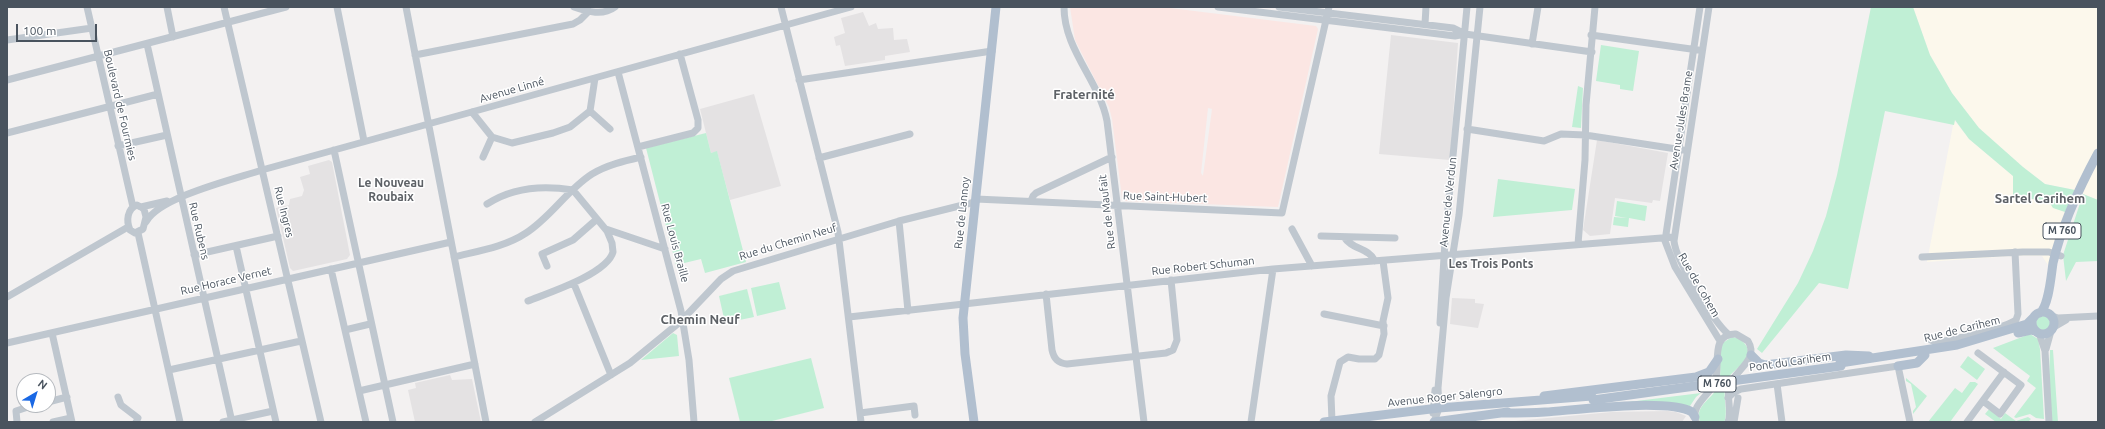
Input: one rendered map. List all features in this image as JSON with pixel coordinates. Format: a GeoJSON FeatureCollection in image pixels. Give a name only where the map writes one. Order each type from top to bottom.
{"type":"FeatureCollection","features":[{"type":"Feature","properties":{"kind":"main road","name":"Rue de Lannoy"},"geometry":{"type":"LineString","coordinates":[[974,422],[963,332],[996,7]]}},
{"type":"Feature","properties":{"kind":"main road","name":"M 760"},"geometry":{"type":"LineString","coordinates":[[2037,316],[2045,305],[2076,196],[2098,154]]}},
{"type":"Feature","properties":{"kind":"main road","name":"M 760"},"geometry":{"type":"LineString","coordinates":[[2051,316],[2050,310],[2058,255]]}},
{"type":"Feature","properties":{"kind":"main road"},"geometry":{"type":"LineString","coordinates":[[2037,316],[2051,316],[2054,322],[2052,329],[2046,334],[2038,332],[2032,325],[2037,316]]}},
{"type":"Feature","properties":{"kind":"main road","name":"Rue de Carihem"},"geometry":{"type":"LineString","coordinates":[[1896,360],[1957,345],[2027,324],[2037,316]]}},
{"type":"Feature","properties":{"kind":"main road","name":"Rue de Carihem"},"geometry":{"type":"LineString","coordinates":[[1896,360],[1917,363],[1925,354],[1965,348],[2027,331],[2038,332]]}},
{"type":"Feature","properties":{"kind":"main road"},"geometry":{"type":"LineString","coordinates":[[1751,355],[1759,363],[1766,365],[1846,355],[1864,355],[1876,358]]}},
{"type":"Feature","properties":{"kind":"main road","name":"Pont du Carihem"},"geometry":{"type":"LineString","coordinates":[[1841,365],[1876,358],[1896,360]]}},
{"type":"Feature","properties":{"kind":"main road"},"geometry":{"type":"LineString","coordinates":[[1500,403],[1567,392],[1696,377],[1709,372],[1718,359]]}},
{"type":"Feature","properties":{"kind":"main road","name":"Pont du Carihem"},"geometry":{"type":"LineString","coordinates":[[1592,398],[1841,365],[1896,360]]}},
{"type":"Feature","properties":{"kind":"main road","name":"Avenue Roger Salengro"},"geometry":{"type":"LineString","coordinates":[[1328,422],[1435,408],[1592,398]]}},
{"type":"Feature","properties":{"kind":"main road","name":"Avenue Roger Salengro"},"geometry":{"type":"LineString","coordinates":[[1434,422],[1502,413],[1592,398]]}},
{"type":"Feature","properties":{"kind":"main road"},"geometry":{"type":"LineString","coordinates":[[1502,413],[1543,412],[1608,407],[1679,407],[1692,412],[1696,419]]}},
{"type":"Feature","properties":{"kind":"street","name":"Boulevard de Fourmies"},"geometry":{"type":"LineString","coordinates":[[87,7],[133,207]]}},
{"type":"Feature","properties":{"kind":"street"},"geometry":{"type":"LineString","coordinates":[[166,7],[173,37]]}},
{"type":"Feature","properties":{"kind":"street","name":"Rue Ingres"},"geometry":{"type":"LineString","coordinates":[[224,7],[278,236],[286,278],[321,422]]}},
{"type":"Feature","properties":{"kind":"street"},"geometry":{"type":"LineString","coordinates":[[7,80],[286,7]]}},
{"type":"Feature","properties":{"kind":"street"},"geometry":{"type":"LineString","coordinates":[[337,7],[364,141]]}},
{"type":"Feature","properties":{"kind":"street"},"geometry":{"type":"LineString","coordinates":[[406,7],[427,124],[486,422]]}},
{"type":"Feature","properties":{"kind":"street"},"geometry":{"type":"LineString","coordinates":[[574,7],[589,11],[598,10],[606,12],[615,7]]}},
{"type":"Feature","properties":{"kind":"street"},"geometry":{"type":"LineString","coordinates":[[781,7],[839,239],[861,422]]}},
{"type":"Feature","properties":{"kind":"street","name":"Avenue Linné"},"geometry":{"type":"LineString","coordinates":[[141,207],[181,197],[262,170],[364,141],[851,7]]}},
{"type":"Feature","properties":{"kind":"street","name":"Rue de Maufait"},"geometry":{"type":"LineString","coordinates":[[1064,7],[1066,26],[1071,43],[1105,113],[1112,157],[1144,422]]}},
{"type":"Feature","properties":{"kind":"street"},"geometry":{"type":"LineString","coordinates":[[1218,7],[1327,13],[1455,36],[1465,34],[1477,35],[1592,52]]}},
{"type":"Feature","properties":{"kind":"street"},"geometry":{"type":"LineString","coordinates":[[1279,7],[1424,24],[1457,29],[1465,34]]}},
{"type":"Feature","properties":{"kind":"street"},"geometry":{"type":"LineString","coordinates":[[1424,24],[1426,7]]}},
{"type":"Feature","properties":{"kind":"street","name":"Avenue de Verdun"},"geometry":{"type":"LineString","coordinates":[[1435,408],[1444,255],[1467,7]]}},
{"type":"Feature","properties":{"kind":"street","name":"Avenue de Verdun"},"geometry":{"type":"LineString","coordinates":[[1435,408],[1454,254],[1480,7]]}},
{"type":"Feature","properties":{"kind":"street"},"geometry":{"type":"LineString","coordinates":[[1532,44],[1538,7]]}},
{"type":"Feature","properties":{"kind":"street"},"geometry":{"type":"LineString","coordinates":[[1578,244],[1584,172],[1586,105],[1592,52],[1591,35],[1596,7]]}},
{"type":"Feature","properties":{"kind":"street","name":"Avenue Jules Brame"},"geometry":{"type":"LineString","coordinates":[[1665,237],[1700,7]]}},
{"type":"Feature","properties":{"kind":"street","name":"Avenue Jules Brame"},"geometry":{"type":"LineString","coordinates":[[1674,237],[1709,7]]}},
{"type":"Feature","properties":{"kind":"street"},"geometry":{"type":"LineString","coordinates":[[415,55],[573,24],[580,20],[589,11]]}},
{"type":"Feature","properties":{"kind":"street","name":"Rue Saint-Hubert"},"geometry":{"type":"LineString","coordinates":[[976,200],[1031,201],[1282,213],[1327,13]]}},
{"type":"Feature","properties":{"kind":"street"},"geometry":{"type":"LineString","coordinates":[[7,40],[92,28]]}},
{"type":"Feature","properties":{"kind":"street"},"geometry":{"type":"LineString","coordinates":[[1591,35],[1702,51]]}},
{"type":"Feature","properties":{"kind":"street","name":"Rue Rubens"},"geometry":{"type":"LineString","coordinates":[[147,44],[231,421]]}},
{"type":"Feature","properties":{"kind":"street"},"geometry":{"type":"LineString","coordinates":[[799,80],[992,51]]}},
{"type":"Feature","properties":{"kind":"street"},"geometry":{"type":"LineString","coordinates":[[638,147],[693,133],[698,128],[698,120],[680,54]]}},
{"type":"Feature","properties":{"kind":"street","name":"Rue Louis Braille"},"geometry":{"type":"LineString","coordinates":[[618,72],[683,319],[694,422]]}},
{"type":"Feature","properties":{"kind":"street"},"geometry":{"type":"LineString","coordinates":[[472,112],[492,137],[512,143],[554,133],[570,127],[590,111],[595,78]]}},
{"type":"Feature","properties":{"kind":"street"},"geometry":{"type":"LineString","coordinates":[[7,134],[158,94]]}},
{"type":"Feature","properties":{"kind":"street"},"geometry":{"type":"LineString","coordinates":[[590,111],[610,129]]}},
{"type":"Feature","properties":{"kind":"street"},"geometry":{"type":"LineString","coordinates":[[1467,129],[1544,141],[1561,134],[1585,135],[1687,150]]}},
{"type":"Feature","properties":{"kind":"street"},"geometry":{"type":"LineString","coordinates":[[819,158],[910,134]]}},
{"type":"Feature","properties":{"kind":"street"},"geometry":{"type":"LineString","coordinates":[[118,146],[167,135]]}},
{"type":"Feature","properties":{"kind":"street"},"geometry":{"type":"LineString","coordinates":[[483,157],[492,137]]}},
{"type":"Feature","properties":{"kind":"street"},"geometry":{"type":"LineString","coordinates":[[334,150],[370,324],[393,422]]}},
{"type":"Feature","properties":{"kind":"street"},"geometry":{"type":"LineString","coordinates":[[454,257],[503,244],[522,235],[540,222],[588,177],[604,168],[641,157]]}},
{"type":"Feature","properties":{"kind":"street"},"geometry":{"type":"LineString","coordinates":[[1031,201],[1036,193],[1112,157]]}},
{"type":"Feature","properties":{"kind":"street"},"geometry":{"type":"LineString","coordinates":[[487,204],[502,195],[528,188],[573,190],[606,229],[613,246],[611,258],[602,267],[574,284],[528,301]]}},
{"type":"Feature","properties":{"kind":"street","name":"Avenue Linné"},"geometry":{"type":"LineString","coordinates":[[146,222],[152,213],[181,197]]}},
{"type":"Feature","properties":{"kind":"street","name":"Rue du Chemin Neuf"},"geometry":{"type":"LineString","coordinates":[[535,422],[628,364],[683,319],[721,279],[733,271],[899,221],[976,200]]}},
{"type":"Feature","properties":{"kind":"street"},"geometry":{"type":"LineString","coordinates":[[137,205],[141,207],[145,212],[146,222],[143,229],[138,233],[131,232],[128,227],[128,218],[133,207],[137,205]]}},
{"type":"Feature","properties":{"kind":"street"},"geometry":{"type":"LineString","coordinates":[[547,266],[542,254],[572,240],[597,219]]}},
{"type":"Feature","properties":{"kind":"street"},"geometry":{"type":"LineString","coordinates":[[899,221],[908,310]]}},
{"type":"Feature","properties":{"kind":"street"},"geometry":{"type":"LineString","coordinates":[[7,297],[128,227]]}},
{"type":"Feature","properties":{"kind":"street"},"geometry":{"type":"LineString","coordinates":[[606,229],[665,249]]}},
{"type":"Feature","properties":{"kind":"street"},"geometry":{"type":"LineString","coordinates":[[1292,229],[1312,266]]}},
{"type":"Feature","properties":{"kind":"street"},"geometry":{"type":"LineString","coordinates":[[138,233],[180,422]]}},
{"type":"Feature","properties":{"kind":"street"},"geometry":{"type":"LineString","coordinates":[[194,255],[278,236]]}},
{"type":"Feature","properties":{"kind":"street"},"geometry":{"type":"LineString","coordinates":[[1321,236],[1395,238]]}},
{"type":"Feature","properties":{"kind":"street"},"geometry":{"type":"LineString","coordinates":[[1344,237],[1349,243],[1372,255],[1375,261]]}},
{"type":"Feature","properties":{"kind":"street","name":"Rue de Cohem"},"geometry":{"type":"LineString","coordinates":[[1665,237],[1667,250],[1676,261],[1720,341]]}},
{"type":"Feature","properties":{"kind":"street","name":"Rue Robert Schuman"},"geometry":{"type":"LineString","coordinates":[[849,317],[1273,269],[1674,237]]}},
{"type":"Feature","properties":{"kind":"street","name":"Rue de Cohem"},"geometry":{"type":"LineString","coordinates":[[1674,237],[1676,261]]}},
{"type":"Feature","properties":{"kind":"street","name":"Rue Horace Vernet"},"geometry":{"type":"LineString","coordinates":[[7,343],[286,278],[451,242]]}},
{"type":"Feature","properties":{"kind":"street"},"geometry":{"type":"LineString","coordinates":[[236,246],[276,422]]}},
{"type":"Feature","properties":{"kind":"street"},"geometry":{"type":"LineString","coordinates":[[1929,339],[1936,342],[1954,339],[2008,325],[2016,320],[2018,314],[2015,252]]}},
{"type":"Feature","properties":{"kind":"street"},"geometry":{"type":"LineString","coordinates":[[1922,257],[2015,252],[2058,255]]}},
{"type":"Feature","properties":{"kind":"street"},"geometry":{"type":"LineString","coordinates":[[1328,422],[1331,399],[1339,364],[1347,357],[1359,360],[1377,358],[1384,334],[1388,296],[1383,261]]}},
{"type":"Feature","properties":{"kind":"street"},"geometry":{"type":"LineString","coordinates":[[330,269],[366,422]]}},
{"type":"Feature","properties":{"kind":"street"},"geometry":{"type":"LineString","coordinates":[[1251,422],[1273,269]]}},
{"type":"Feature","properties":{"kind":"street","name":"Rue de Cohem"},"geometry":{"type":"LineString","coordinates":[[1685,277],[1718,324],[1729,335]]}},
{"type":"Feature","properties":{"kind":"street"},"geometry":{"type":"LineString","coordinates":[[1046,294],[1053,353],[1060,363],[1067,364],[1166,353],[1176,345],[1177,337],[1171,280]]}},
{"type":"Feature","properties":{"kind":"street"},"geometry":{"type":"LineString","coordinates":[[574,284],[611,375]]}},
{"type":"Feature","properties":{"kind":"street"},"geometry":{"type":"LineString","coordinates":[[1324,314],[1384,326]]}},
{"type":"Feature","properties":{"kind":"street"},"geometry":{"type":"LineString","coordinates":[[2051,316],[2058,318],[2098,316]]}},
{"type":"Feature","properties":{"kind":"street"},"geometry":{"type":"LineString","coordinates":[[2045,360],[2048,338],[2052,329],[2059,322],[2076,318]]}},
{"type":"Feature","properties":{"kind":"street"},"geometry":{"type":"LineString","coordinates":[[345,330],[370,324]]}},
{"type":"Feature","properties":{"kind":"street"},"geometry":{"type":"LineString","coordinates":[[2038,332],[2043,340],[2049,422]]}},
{"type":"Feature","properties":{"kind":"street"},"geometry":{"type":"LineString","coordinates":[[52,333],[72,420],[53,422]]}},
{"type":"Feature","properties":{"kind":"street"},"geometry":{"type":"LineString","coordinates":[[1696,419],[1697,407],[1716,379],[1718,359],[1717,350],[1720,341],[1729,335],[1736,334],[1746,339],[1750,346],[1751,355],[1732,382],[1728,398],[1730,415],[1728,422]]}},
{"type":"Feature","properties":{"kind":"street"},"geometry":{"type":"LineString","coordinates":[[169,370],[301,341]]}},
{"type":"Feature","properties":{"kind":"street"},"geometry":{"type":"LineString","coordinates":[[1978,352],[2021,385],[2000,414],[1983,400]]}},
{"type":"Feature","properties":{"kind":"street"},"geometry":{"type":"LineString","coordinates":[[1896,360],[1910,422]]}},
{"type":"Feature","properties":{"kind":"street","name":"Rue de Carihem"},"geometry":{"type":"LineString","coordinates":[[1728,398],[1738,389],[1777,384],[1896,360]]}},
{"type":"Feature","properties":{"kind":"street"},"geometry":{"type":"LineString","coordinates":[[359,391],[475,364]]}},
{"type":"Feature","properties":{"kind":"street"},"geometry":{"type":"LineString","coordinates":[[1971,420],[1983,400],[2004,372]]}},
{"type":"Feature","properties":{"kind":"street"},"geometry":{"type":"LineString","coordinates":[[1777,384],[1782,422]]}},
{"type":"Feature","properties":{"kind":"street"},"geometry":{"type":"LineString","coordinates":[[56,400],[67,397]]}},
{"type":"Feature","properties":{"kind":"street"},"geometry":{"type":"LineString","coordinates":[[118,397],[121,405],[138,418],[136,422]]}},
{"type":"Feature","properties":{"kind":"street"},"geometry":{"type":"LineString","coordinates":[[1734,422],[1738,398]]}},
{"type":"Feature","properties":{"kind":"street"},"geometry":{"type":"LineString","coordinates":[[860,413],[914,406],[915,415]]}},
{"type":"Feature","properties":{"kind":"street"},"geometry":{"type":"LineString","coordinates":[[223,422],[273,411]]}},
{"type":"Feature","properties":{"kind":"shaded area"},"geometry":{"type":"Polygon","coordinates":[[[1070,7],[1162,7],[1316,26],[1318,29],[1278,207],[1125,201],[1122,198],[1112,119],[1109,107],[1075,40],[1070,7]],[[1208,108],[1201,173],[1203,176],[1212,109],[1208,108]]]}},
{"type":"Feature","properties":{"kind":"shaded area"},"geometry":{"type":"Polygon","coordinates":[[[1913,7],[2098,7],[2098,200],[2071,189],[2045,184],[2023,167],[1979,128],[1952,93],[1930,55],[1913,7]]]}},
{"type":"Feature","properties":{"kind":"shaded area"},"geometry":{"type":"Polygon","coordinates":[[[863,12],[869,26],[876,23],[878,29],[893,28],[894,40],[907,39],[910,52],[885,56],[885,60],[845,66],[840,45],[836,46],[834,37],[845,33],[841,18],[863,12]]]}},
{"type":"Feature","properties":{"kind":"shaded area"},"geometry":{"type":"Polygon","coordinates":[[[1391,35],[1458,43],[1450,160],[1379,154],[1391,35]]]}},
{"type":"Feature","properties":{"kind":"shaded area"},"geometry":{"type":"Polygon","coordinates":[[[754,94],[781,186],[730,200],[717,152],[711,153],[700,109],[754,94]]]}},
{"type":"Feature","properties":{"kind":"shaded area"},"geometry":{"type":"Polygon","coordinates":[[[1954,120],[1969,139],[2013,176],[2013,198],[2048,200],[2065,212],[2050,268],[2042,256],[2012,256],[1927,262],[1954,120]]]}},
{"type":"Feature","properties":{"kind":"shaded area"},"geometry":{"type":"Polygon","coordinates":[[[1597,140],[1668,153],[1660,201],[1653,200],[1652,203],[1615,198],[1610,234],[1590,236],[1583,230],[1597,140]]]}},
{"type":"Feature","properties":{"kind":"shaded area"},"geometry":{"type":"Polygon","coordinates":[[[329,160],[332,162],[350,255],[347,259],[293,271],[290,268],[276,208],[289,205],[290,199],[302,196],[304,190],[300,177],[310,174],[308,166],[329,160]]]}},
{"type":"Feature","properties":{"kind":"shaded area"},"geometry":{"type":"Polygon","coordinates":[[[1452,298],[1475,299],[1475,303],[1484,304],[1478,328],[1450,324],[1452,298]]]}},
{"type":"Feature","properties":{"kind":"shaded area"},"geometry":{"type":"Polygon","coordinates":[[[450,375],[452,380],[472,379],[481,422],[415,422],[408,390],[416,388],[415,383],[450,375]]]}},
{"type":"Feature","properties":{"kind":"shaded area"},"geometry":{"type":"Polygon","coordinates":[[[1668,411],[1686,416],[1682,422],[1504,422],[1612,412],[1668,411]]]}},
{"type":"Feature","properties":{"kind":"green space"},"geometry":{"type":"Polygon","coordinates":[[[1871,7],[1913,7],[1930,55],[1952,93],[1979,128],[2023,167],[2045,184],[2075,190],[2065,212],[2053,208],[2048,200],[2013,198],[2013,176],[1969,139],[1955,120],[1954,125],[1885,111],[1848,289],[1819,283],[1762,353],[1757,349],[1798,283],[1813,251],[1826,216],[1837,175],[1871,7]]]}},
{"type":"Feature","properties":{"kind":"green space"},"geometry":{"type":"Polygon","coordinates":[[[1601,45],[1639,51],[1633,91],[1620,89],[1620,85],[1596,81],[1601,45]]]}},
{"type":"Feature","properties":{"kind":"green space"},"geometry":{"type":"Polygon","coordinates":[[[1578,86],[1583,88],[1581,128],[1572,127],[1578,86]]]}},
{"type":"Feature","properties":{"kind":"green space"},"geometry":{"type":"Polygon","coordinates":[[[706,133],[711,153],[717,151],[746,262],[705,273],[701,259],[676,265],[646,148],[706,133]]]}},
{"type":"Feature","properties":{"kind":"green space"},"geometry":{"type":"Polygon","coordinates":[[[1498,179],[1575,189],[1572,210],[1493,217],[1498,179]]]}},
{"type":"Feature","properties":{"kind":"green space"},"geometry":{"type":"Polygon","coordinates":[[[2083,194],[2098,200],[2098,261],[2076,262],[2066,281],[2063,255],[2083,194]]]}},
{"type":"Feature","properties":{"kind":"green space"},"geometry":{"type":"Polygon","coordinates":[[[1617,201],[1647,206],[1645,221],[1629,218],[1628,227],[1613,225],[1614,217],[1627,218],[1615,216],[1617,201]]]}},
{"type":"Feature","properties":{"kind":"green space"},"geometry":{"type":"Polygon","coordinates":[[[779,282],[786,309],[757,316],[751,288],[779,282]]]}},
{"type":"Feature","properties":{"kind":"green space"},"geometry":{"type":"Polygon","coordinates":[[[747,289],[754,317],[725,323],[719,296],[747,289]]]}},
{"type":"Feature","properties":{"kind":"green space"},"geometry":{"type":"Polygon","coordinates":[[[2043,316],[2048,318],[2050,323],[2048,328],[2043,330],[2038,328],[2036,323],[2038,318],[2043,316]]]}},
{"type":"Feature","properties":{"kind":"green space"},"geometry":{"type":"Polygon","coordinates":[[[673,333],[677,335],[679,356],[641,360],[673,333]]]}},
{"type":"Feature","properties":{"kind":"green space"},"geometry":{"type":"Polygon","coordinates":[[[2030,334],[2038,339],[2040,349],[2044,419],[2036,418],[2030,414],[2016,418],[2014,417],[2036,388],[2027,381],[2030,376],[1993,348],[2030,334]]]}},
{"type":"Feature","properties":{"kind":"green space"},"geometry":{"type":"Polygon","coordinates":[[[1732,337],[1744,342],[1748,349],[1748,355],[1726,382],[1725,420],[1724,422],[1700,422],[1699,412],[1701,407],[1717,388],[1719,383],[1721,344],[1732,337]]]}},
{"type":"Feature","properties":{"kind":"green space"},"geometry":{"type":"Polygon","coordinates":[[[2050,350],[2053,350],[2058,422],[2052,422],[2049,379],[2050,350]]]}},
{"type":"Feature","properties":{"kind":"green space"},"geometry":{"type":"Polygon","coordinates":[[[1968,356],[1985,369],[1977,380],[1960,367],[1968,356]]]}},
{"type":"Feature","properties":{"kind":"green space"},"geometry":{"type":"Polygon","coordinates":[[[811,358],[824,408],[768,422],[740,422],[729,378],[811,358]]]}},
{"type":"Feature","properties":{"kind":"green space"},"geometry":{"type":"Polygon","coordinates":[[[1906,378],[1927,396],[1913,414],[1916,407],[1911,384],[1906,381],[1906,378]]]}},
{"type":"Feature","properties":{"kind":"green space"},"geometry":{"type":"Polygon","coordinates":[[[1970,382],[1975,382],[1978,384],[1950,422],[1928,422],[1955,388],[1962,393],[1970,382]]]}},
{"type":"Feature","properties":{"kind":"green space"},"geometry":{"type":"Polygon","coordinates":[[[1701,393],[1696,397],[1690,406],[1612,404],[1701,393]]]}},
{"type":"Feature","properties":{"kind":"green space"},"geometry":{"type":"Polygon","coordinates":[[[1990,408],[2001,419],[2005,413],[2016,421],[2028,417],[2031,419],[2028,422],[1996,422],[1985,414],[1990,408]]]}},
{"type":"Feature","properties":{"kind":"district","name":"Fraternité"},"geometry":{"type":"Point","coordinates":[1084,95]}},
{"type":"Feature","properties":{"kind":"district","name":"Le Nouveau Roubaix"},"geometry":{"type":"Point","coordinates":[391,190]}},
{"type":"Feature","properties":{"kind":"district","name":"Sartel Carihem"},"geometry":{"type":"Point","coordinates":[2040,199]}},
{"type":"Feature","properties":{"kind":"district","name":"Les Trois Ponts"},"geometry":{"type":"Point","coordinates":[1491,264]}},
{"type":"Feature","properties":{"kind":"district","name":"Chemin Neuf"},"geometry":{"type":"Point","coordinates":[700,320]}}]}
